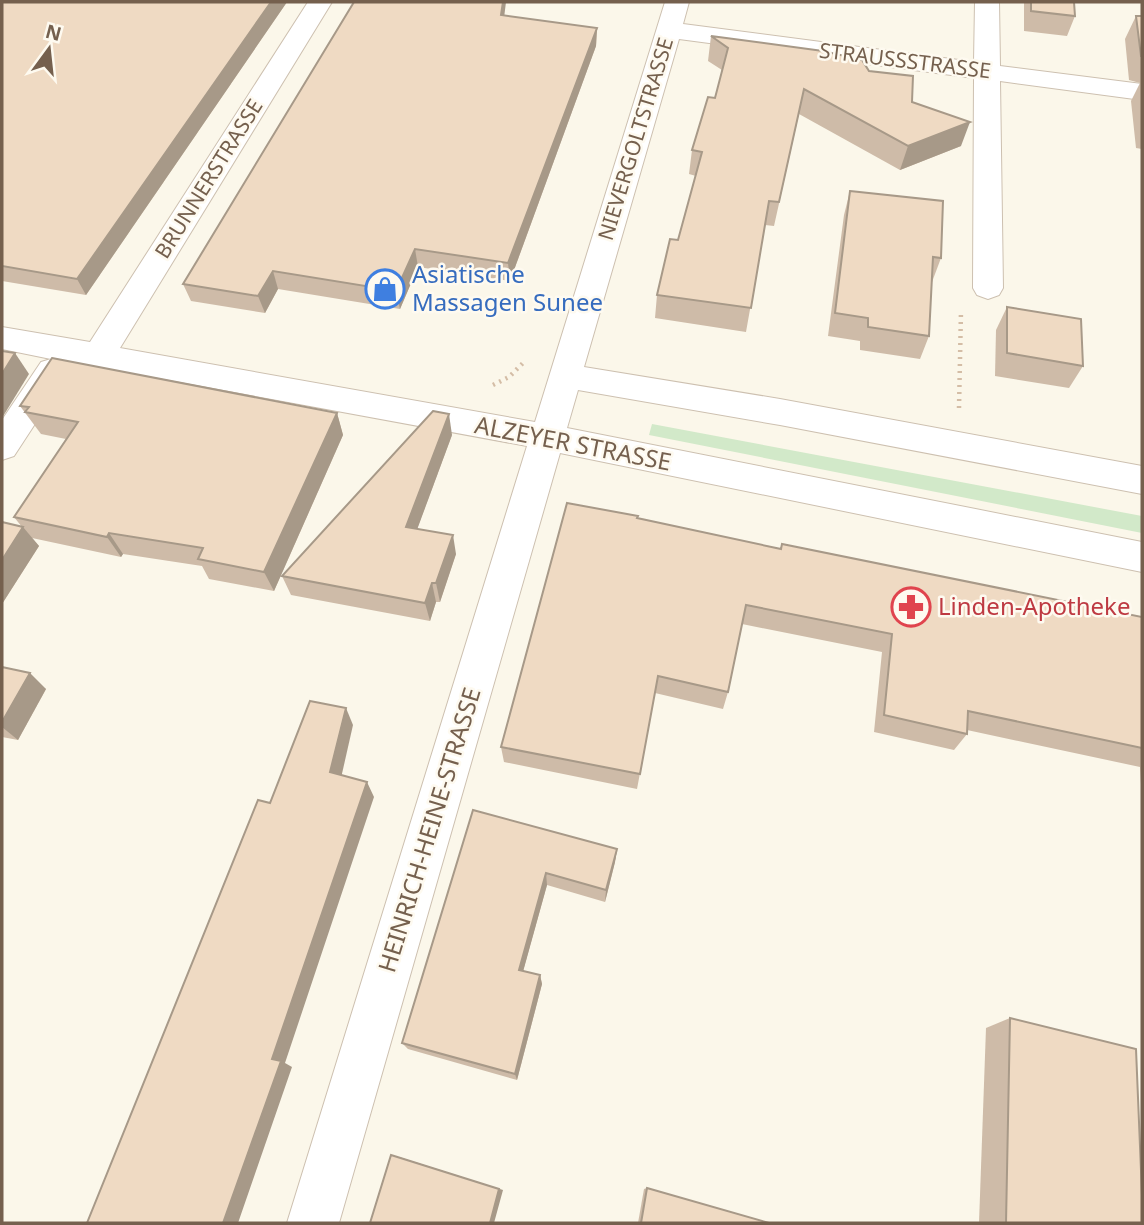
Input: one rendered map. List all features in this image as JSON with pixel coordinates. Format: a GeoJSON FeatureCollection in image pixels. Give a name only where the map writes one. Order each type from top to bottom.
{"type":"FeatureCollection","features":[{"type":"Feature","properties":{"kind":"street","name":"BRUNNERSTRASSE"},"geometry":{"type":"LineString","coordinates":[[99,355],[320,2]]}},
{"type":"Feature","properties":{"kind":"street","name":"NIEVERGOLTSTRASSE"},"geometry":{"type":"LineString","coordinates":[[547,437],[677,2]]}},
{"type":"Feature","properties":{"kind":"street"},"geometry":{"type":"LineString","coordinates":[[987,2],[988,288]]}},
{"type":"Feature","properties":{"kind":"street","name":"STRAUSSSTRASSE"},"geometry":{"type":"LineString","coordinates":[[669,30],[1142,92]]}},
{"type":"Feature","properties":{"kind":"street","name":"ALZEYER STRASSE"},"geometry":{"type":"LineString","coordinates":[[2,338],[547,437],[1142,557]]}},
{"type":"Feature","properties":{"kind":"street"},"geometry":{"type":"LineString","coordinates":[[2,447],[66,350]]}},
{"type":"Feature","properties":{"kind":"street"},"geometry":{"type":"LineString","coordinates":[[565,376],[1142,480]]}},
{"type":"Feature","properties":{"kind":"street","name":"HEINRICH-HEINE-STRASSE"},"geometry":{"type":"LineString","coordinates":[[313,1223],[547,437]]}},
{"type":"Feature","properties":{"kind":"path"},"geometry":{"type":"LineString","coordinates":[[958,445],[961,310],[988,288]]}},
{"type":"Feature","properties":{"kind":"green space"},"geometry":{"type":"Polygon","coordinates":[[[652,424],[1142,516],[1142,533],[649,435],[652,424]]]}},
{"type":"Feature","properties":{"kind":"building"},"geometry":{"type":"Polygon","coordinates":[[[2,2],[271,2],[77,279],[2,266],[2,2]]]}},
{"type":"Feature","properties":{"kind":"building"},"geometry":{"type":"Polygon","coordinates":[[[354,2],[503,2],[501,15],[597,28],[508,263],[415,249],[396,291],[273,271],[258,296],[183,284],[354,2]]]}},
{"type":"Feature","properties":{"kind":"building"},"geometry":{"type":"Polygon","coordinates":[[[1031,2],[1074,2],[1075,16],[1031,11],[1031,2]]]}},
{"type":"Feature","properties":{"kind":"building"},"geometry":{"type":"Polygon","coordinates":[[[1136,16],[1142,16],[1142,56],[1141,56],[1136,16]]]}},
{"type":"Feature","properties":{"kind":"building"},"geometry":{"type":"Polygon","coordinates":[[[711,36],[823,51],[862,60],[869,71],[913,76],[912,102],[970,122],[908,146],[804,89],[779,202],[769,201],[751,308],[657,295],[670,239],[678,240],[702,152],[692,150],[708,97],[715,98],[728,48],[711,36]]]}},
{"type":"Feature","properties":{"kind":"building"},"geometry":{"type":"Polygon","coordinates":[[[850,191],[943,201],[941,258],[933,257],[929,336],[868,327],[868,318],[835,313],[850,191]]]}},
{"type":"Feature","properties":{"kind":"building"},"geometry":{"type":"Polygon","coordinates":[[[1007,307],[1081,319],[1083,366],[1007,353],[1007,307]]]}},
{"type":"Feature","properties":{"kind":"building"},"geometry":{"type":"Polygon","coordinates":[[[2,351],[15,353],[2,374],[2,351]]]}},
{"type":"Feature","properties":{"kind":"building"},"geometry":{"type":"Polygon","coordinates":[[[52,358],[337,413],[264,572],[198,559],[203,548],[109,533],[107,537],[14,517],[78,422],[25,412],[29,407],[20,406],[52,358]]]}},
{"type":"Feature","properties":{"kind":"building"},"geometry":{"type":"Polygon","coordinates":[[[433,411],[449,414],[406,527],[453,535],[436,583],[432,583],[425,603],[282,576],[433,411]]]}},
{"type":"Feature","properties":{"kind":"building"},"geometry":{"type":"Polygon","coordinates":[[[567,503],[638,516],[637,518],[781,549],[782,544],[1142,617],[1142,748],[968,711],[967,734],[884,715],[892,634],[746,605],[728,692],[658,676],[640,774],[501,747],[567,503]]]}},
{"type":"Feature","properties":{"kind":"building"},"geometry":{"type":"Polygon","coordinates":[[[2,522],[23,527],[2,560],[2,522]]]}},
{"type":"Feature","properties":{"kind":"building"},"geometry":{"type":"Polygon","coordinates":[[[2,667],[30,673],[2,722],[2,667]]]}},
{"type":"Feature","properties":{"kind":"building"},"geometry":{"type":"Polygon","coordinates":[[[310,701],[346,708],[330,772],[367,782],[272,1059],[281,1061],[223,1223],[87,1223],[258,800],[270,803],[310,701]]]}},
{"type":"Feature","properties":{"kind":"building"},"geometry":{"type":"Polygon","coordinates":[[[473,810],[617,849],[606,890],[546,873],[519,970],[540,975],[515,1074],[402,1043],[473,810]]]}},
{"type":"Feature","properties":{"kind":"building"},"geometry":{"type":"Polygon","coordinates":[[[1010,1018],[1136,1049],[1142,1223],[1006,1223],[1010,1018]]]}},
{"type":"Feature","properties":{"kind":"building"},"geometry":{"type":"Polygon","coordinates":[[[391,1155],[499,1189],[490,1223],[370,1223],[391,1155]]]}},
{"type":"Feature","properties":{"kind":"building"},"geometry":{"type":"Polygon","coordinates":[[[647,1188],[769,1223],[641,1223],[647,1188]]]}},
{"type":"Feature","properties":{"kind":"place","name":"Asiatische Massagen Sunee"},"geometry":{"type":"Point","coordinates":[385,289]}},
{"type":"Feature","properties":{"kind":"place","name":"Linden-Apotheke"},"geometry":{"type":"Point","coordinates":[911,607]}}]}
